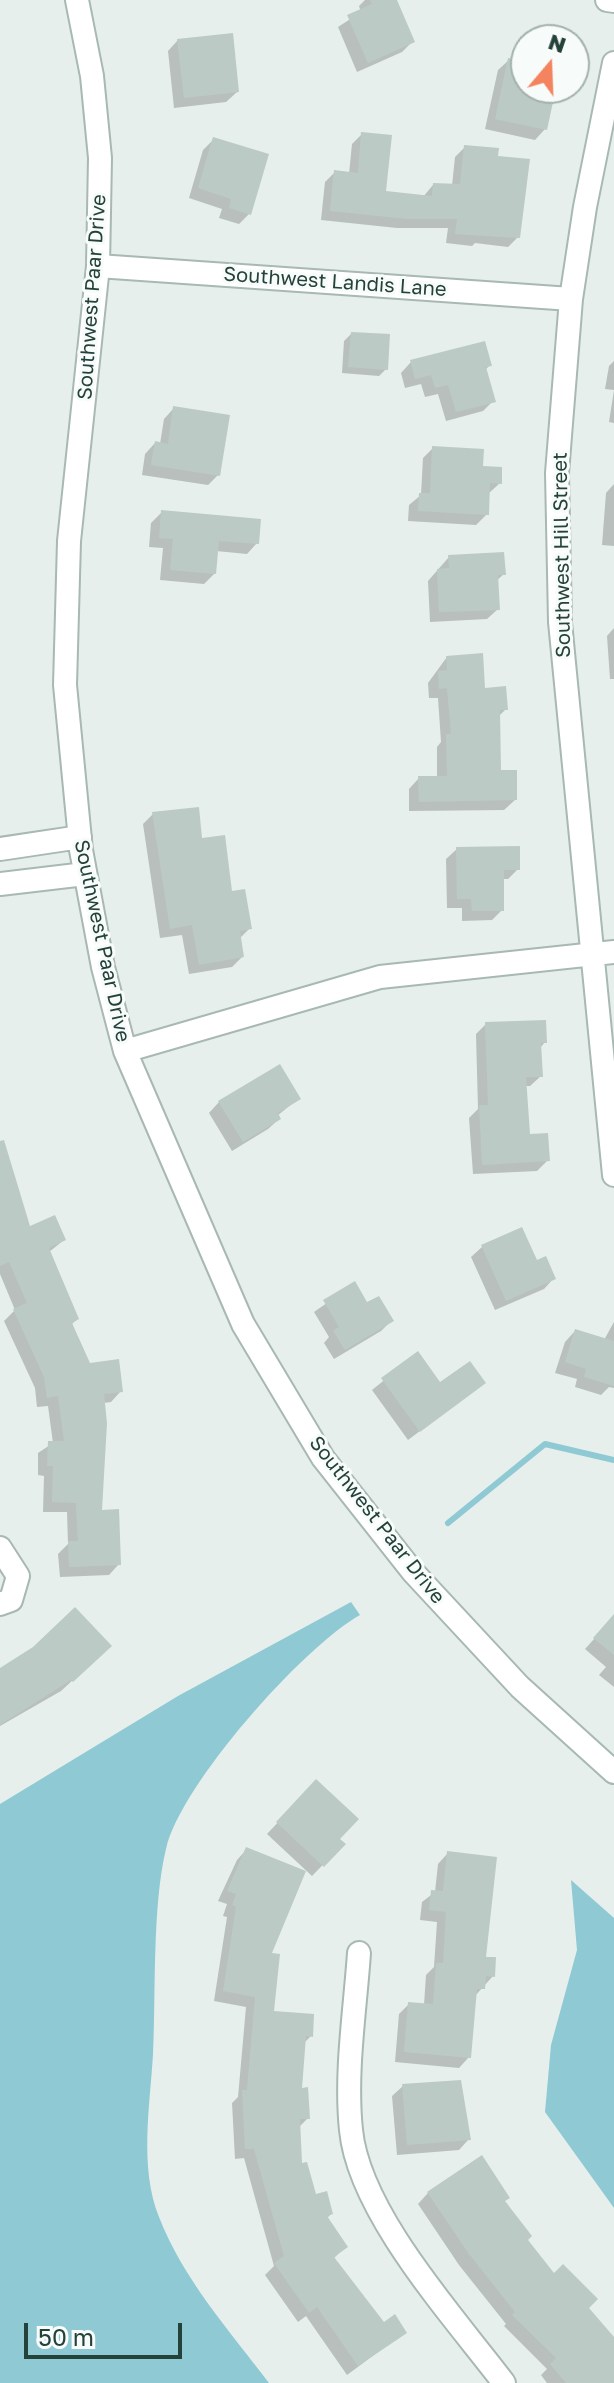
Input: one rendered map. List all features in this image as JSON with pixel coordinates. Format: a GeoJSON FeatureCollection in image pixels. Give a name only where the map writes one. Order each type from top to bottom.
{"type":"FeatureCollection","features":[{"type":"Feature","properties":{"kind":"street","name":"Southwest Paar Drive"},"geometry":{"type":"LineString","coordinates":[[77,0],[92,76],[100,158],[98,266],[69,541],[65,685],[85,874],[103,967],[125,1051],[243,1324],[323,1458],[433,1594],[520,1687],[614,1772]]}},
{"type":"Feature","properties":{"kind":"street"},"geometry":{"type":"LineString","coordinates":[[607,0],[614,1]]}},
{"type":"Feature","properties":{"kind":"street","name":"Southwest Hill Street"},"geometry":{"type":"LineString","coordinates":[[614,63],[585,207],[571,299],[557,473],[560,622],[614,1175]]}},
{"type":"Feature","properties":{"kind":"street","name":"Southwest Landis Lane"},"geometry":{"type":"LineString","coordinates":[[98,266],[571,299]]}},
{"type":"Feature","properties":{"kind":"street"},"geometry":{"type":"LineString","coordinates":[[0,849],[80,837]]}},
{"type":"Feature","properties":{"kind":"street"},"geometry":{"type":"LineString","coordinates":[[0,884],[85,874]]}},
{"type":"Feature","properties":{"kind":"street"},"geometry":{"type":"LineString","coordinates":[[125,1051],[380,977],[614,952]]}},
{"type":"Feature","properties":{"kind":"street"},"geometry":{"type":"LineString","coordinates":[[0,1548],[18,1576],[11,1600],[0,1604]]}},
{"type":"Feature","properties":{"kind":"street"},"geometry":{"type":"LineString","coordinates":[[359,1953],[350,2091],[351,2132],[362,2169],[387,2225],[504,2383]]}},
{"type":"Feature","properties":{"kind":"water"},"geometry":{"type":"Polygon","coordinates":[[[351,1602],[360,1615],[308,1656],[278,1686],[219,1755],[195,1790],[176,1822],[166,1849],[158,1897],[147,2136],[153,2198],[169,2240],[194,2283],[269,2383],[0,2383],[0,1804],[178,1696],[351,1602]]]}},
{"type":"Feature","properties":{"kind":"water"},"geometry":{"type":"Polygon","coordinates":[[[571,1880],[614,1918],[614,2208],[545,2112],[551,2045],[577,1950],[571,1880]]]}},
{"type":"Feature","properties":{"kind":"building"},"geometry":{"type":"Polygon","coordinates":[[[370,0],[397,0],[415,42],[368,63],[347,15],[372,4],[370,0]]]}},
{"type":"Feature","properties":{"kind":"building"},"geometry":{"type":"Polygon","coordinates":[[[233,33],[239,92],[184,98],[177,39],[233,33]]]}},
{"type":"Feature","properties":{"kind":"building"},"geometry":{"type":"Polygon","coordinates":[[[510,58],[510,104],[553,104],[547,130],[495,119],[510,58]]]}},
{"type":"Feature","properties":{"kind":"building"},"geometry":{"type":"Polygon","coordinates":[[[361,132],[392,135],[386,191],[432,196],[433,183],[460,184],[464,145],[499,148],[498,156],[530,159],[520,238],[455,234],[457,219],[408,219],[330,211],[334,170],[358,173],[361,132]]]}},
{"type":"Feature","properties":{"kind":"building"},"geometry":{"type":"Polygon","coordinates":[[[213,137],[269,154],[251,215],[229,208],[231,199],[198,188],[213,137]]]}},
{"type":"Feature","properties":{"kind":"building"},"geometry":{"type":"Polygon","coordinates":[[[351,332],[390,334],[388,370],[348,367],[351,332]]]}},
{"type":"Feature","properties":{"kind":"building"},"geometry":{"type":"Polygon","coordinates":[[[485,341],[492,366],[486,367],[496,402],[456,412],[448,385],[435,388],[431,375],[415,379],[410,360],[485,341]]]}},
{"type":"Feature","properties":{"kind":"building"},"geometry":{"type":"Polygon","coordinates":[[[173,406],[230,415],[220,476],[151,465],[155,441],[168,444],[173,406]]]}},
{"type":"Feature","properties":{"kind":"building"},"geometry":{"type":"Polygon","coordinates":[[[432,446],[484,449],[483,466],[502,467],[502,484],[490,483],[489,515],[418,511],[419,493],[430,493],[432,446]]]}},
{"type":"Feature","properties":{"kind":"building"},"geometry":{"type":"Polygon","coordinates":[[[161,510],[261,519],[259,544],[219,541],[216,574],[170,570],[173,539],[159,538],[161,510]]]}},
{"type":"Feature","properties":{"kind":"building"},"geometry":{"type":"Polygon","coordinates":[[[504,552],[506,575],[498,575],[500,610],[439,612],[437,569],[449,568],[448,555],[504,552]]]}},
{"type":"Feature","properties":{"kind":"building"},"geometry":{"type":"Polygon","coordinates":[[[483,653],[485,688],[506,686],[508,710],[500,710],[501,770],[517,770],[517,800],[419,802],[418,776],[447,776],[446,734],[451,734],[447,688],[439,689],[438,671],[447,670],[446,656],[483,653]]]}},
{"type":"Feature","properties":{"kind":"building"},"geometry":{"type":"Polygon","coordinates":[[[199,807],[202,838],[225,835],[232,891],[245,889],[252,929],[240,931],[244,957],[199,965],[192,925],[170,929],[152,812],[199,807]]]}},
{"type":"Feature","properties":{"kind":"building"},"geometry":{"type":"Polygon","coordinates":[[[520,846],[520,870],[504,870],[504,911],[472,911],[471,899],[457,899],[456,847],[520,846]]]}},
{"type":"Feature","properties":{"kind":"building"},"geometry":{"type":"Polygon","coordinates":[[[546,1020],[547,1043],[541,1043],[543,1077],[526,1077],[530,1134],[548,1133],[550,1161],[482,1165],[479,1105],[488,1105],[485,1022],[546,1020]]]}},
{"type":"Feature","properties":{"kind":"building"},"geometry":{"type":"Polygon","coordinates":[[[280,1064],[301,1099],[278,1113],[281,1119],[243,1142],[218,1101],[280,1064]]]}},
{"type":"Feature","properties":{"kind":"building"},"geometry":{"type":"Polygon","coordinates":[[[4,1140],[30,1226],[55,1215],[66,1240],[49,1248],[79,1319],[72,1323],[90,1363],[119,1359],[123,1392],[104,1394],[107,1423],[102,1510],[119,1509],[121,1565],[69,1567],[68,1541],[78,1541],[76,1503],[52,1502],[53,1466],[47,1466],[48,1441],[64,1441],[58,1396],[47,1398],[44,1377],[13,1309],[27,1303],[9,1262],[0,1266],[0,1141],[4,1140]]]}},
{"type":"Feature","properties":{"kind":"building"},"geometry":{"type":"Polygon","coordinates":[[[522,1227],[537,1260],[546,1256],[556,1279],[506,1301],[481,1245],[522,1227]]]}},
{"type":"Feature","properties":{"kind":"building"},"geometry":{"type":"Polygon","coordinates":[[[355,1281],[367,1302],[379,1296],[394,1321],[345,1350],[333,1331],[339,1327],[323,1300],[355,1281]]]}},
{"type":"Feature","properties":{"kind":"building"},"geometry":{"type":"Polygon","coordinates":[[[575,1329],[614,1341],[614,1386],[584,1377],[586,1369],[565,1362],[575,1329]]]}},
{"type":"Feature","properties":{"kind":"building"},"geometry":{"type":"Polygon","coordinates":[[[418,1351],[440,1382],[470,1361],[486,1383],[420,1432],[381,1378],[418,1351]]]}},
{"type":"Feature","properties":{"kind":"building"},"geometry":{"type":"Polygon","coordinates":[[[75,1607],[112,1646],[73,1682],[71,1680],[0,1725],[0,1668],[33,1647],[75,1607]]]}},
{"type":"Feature","properties":{"kind":"building"},"geometry":{"type":"Polygon","coordinates":[[[614,1614],[614,1655],[593,1638],[614,1614]]]}},
{"type":"Feature","properties":{"kind":"building"},"geometry":{"type":"Polygon","coordinates":[[[316,1779],[359,1819],[340,1839],[346,1844],[324,1867],[276,1822],[316,1779]]]}},
{"type":"Feature","properties":{"kind":"building"},"geometry":{"type":"Polygon","coordinates":[[[246,1847],[306,1871],[272,1953],[280,1954],[274,2011],[314,2014],[313,2037],[306,2036],[302,2088],[308,2087],[310,2119],[300,2119],[302,2163],[307,2162],[316,2194],[327,2191],[333,2214],[327,2216],[348,2247],[334,2257],[384,2322],[395,2314],[407,2333],[358,2366],[317,2307],[309,2313],[274,2263],[284,2256],[254,2149],[245,2149],[242,2090],[247,2090],[255,1997],[223,1991],[236,1907],[232,1905],[236,1894],[227,1891],[246,1847]]]}},
{"type":"Feature","properties":{"kind":"building"},"geometry":{"type":"Polygon","coordinates":[[[447,1851],[497,1857],[486,1957],[496,1957],[495,1977],[486,1976],[485,1989],[477,1989],[471,2058],[404,2052],[408,2002],[433,2004],[436,1963],[443,1963],[446,1912],[429,1910],[431,1890],[443,1891],[447,1851]]]}},
{"type":"Feature","properties":{"kind":"building"},"geometry":{"type":"Polygon","coordinates":[[[461,2080],[471,2140],[407,2145],[402,2084],[461,2080]]]}},
{"type":"Feature","properties":{"kind":"building"},"geometry":{"type":"Polygon","coordinates":[[[482,2155],[510,2198],[505,2201],[532,2236],[528,2240],[554,2273],[563,2264],[598,2299],[589,2308],[614,2337],[614,2383],[566,2383],[550,2364],[556,2358],[512,2315],[515,2312],[469,2254],[427,2192],[482,2155]]]}},
{"type":"Feature","properties":{"kind":"waterway"},"geometry":{"type":"LineString","coordinates":[[448,1523],[545,1444],[614,1460]]}}]}
